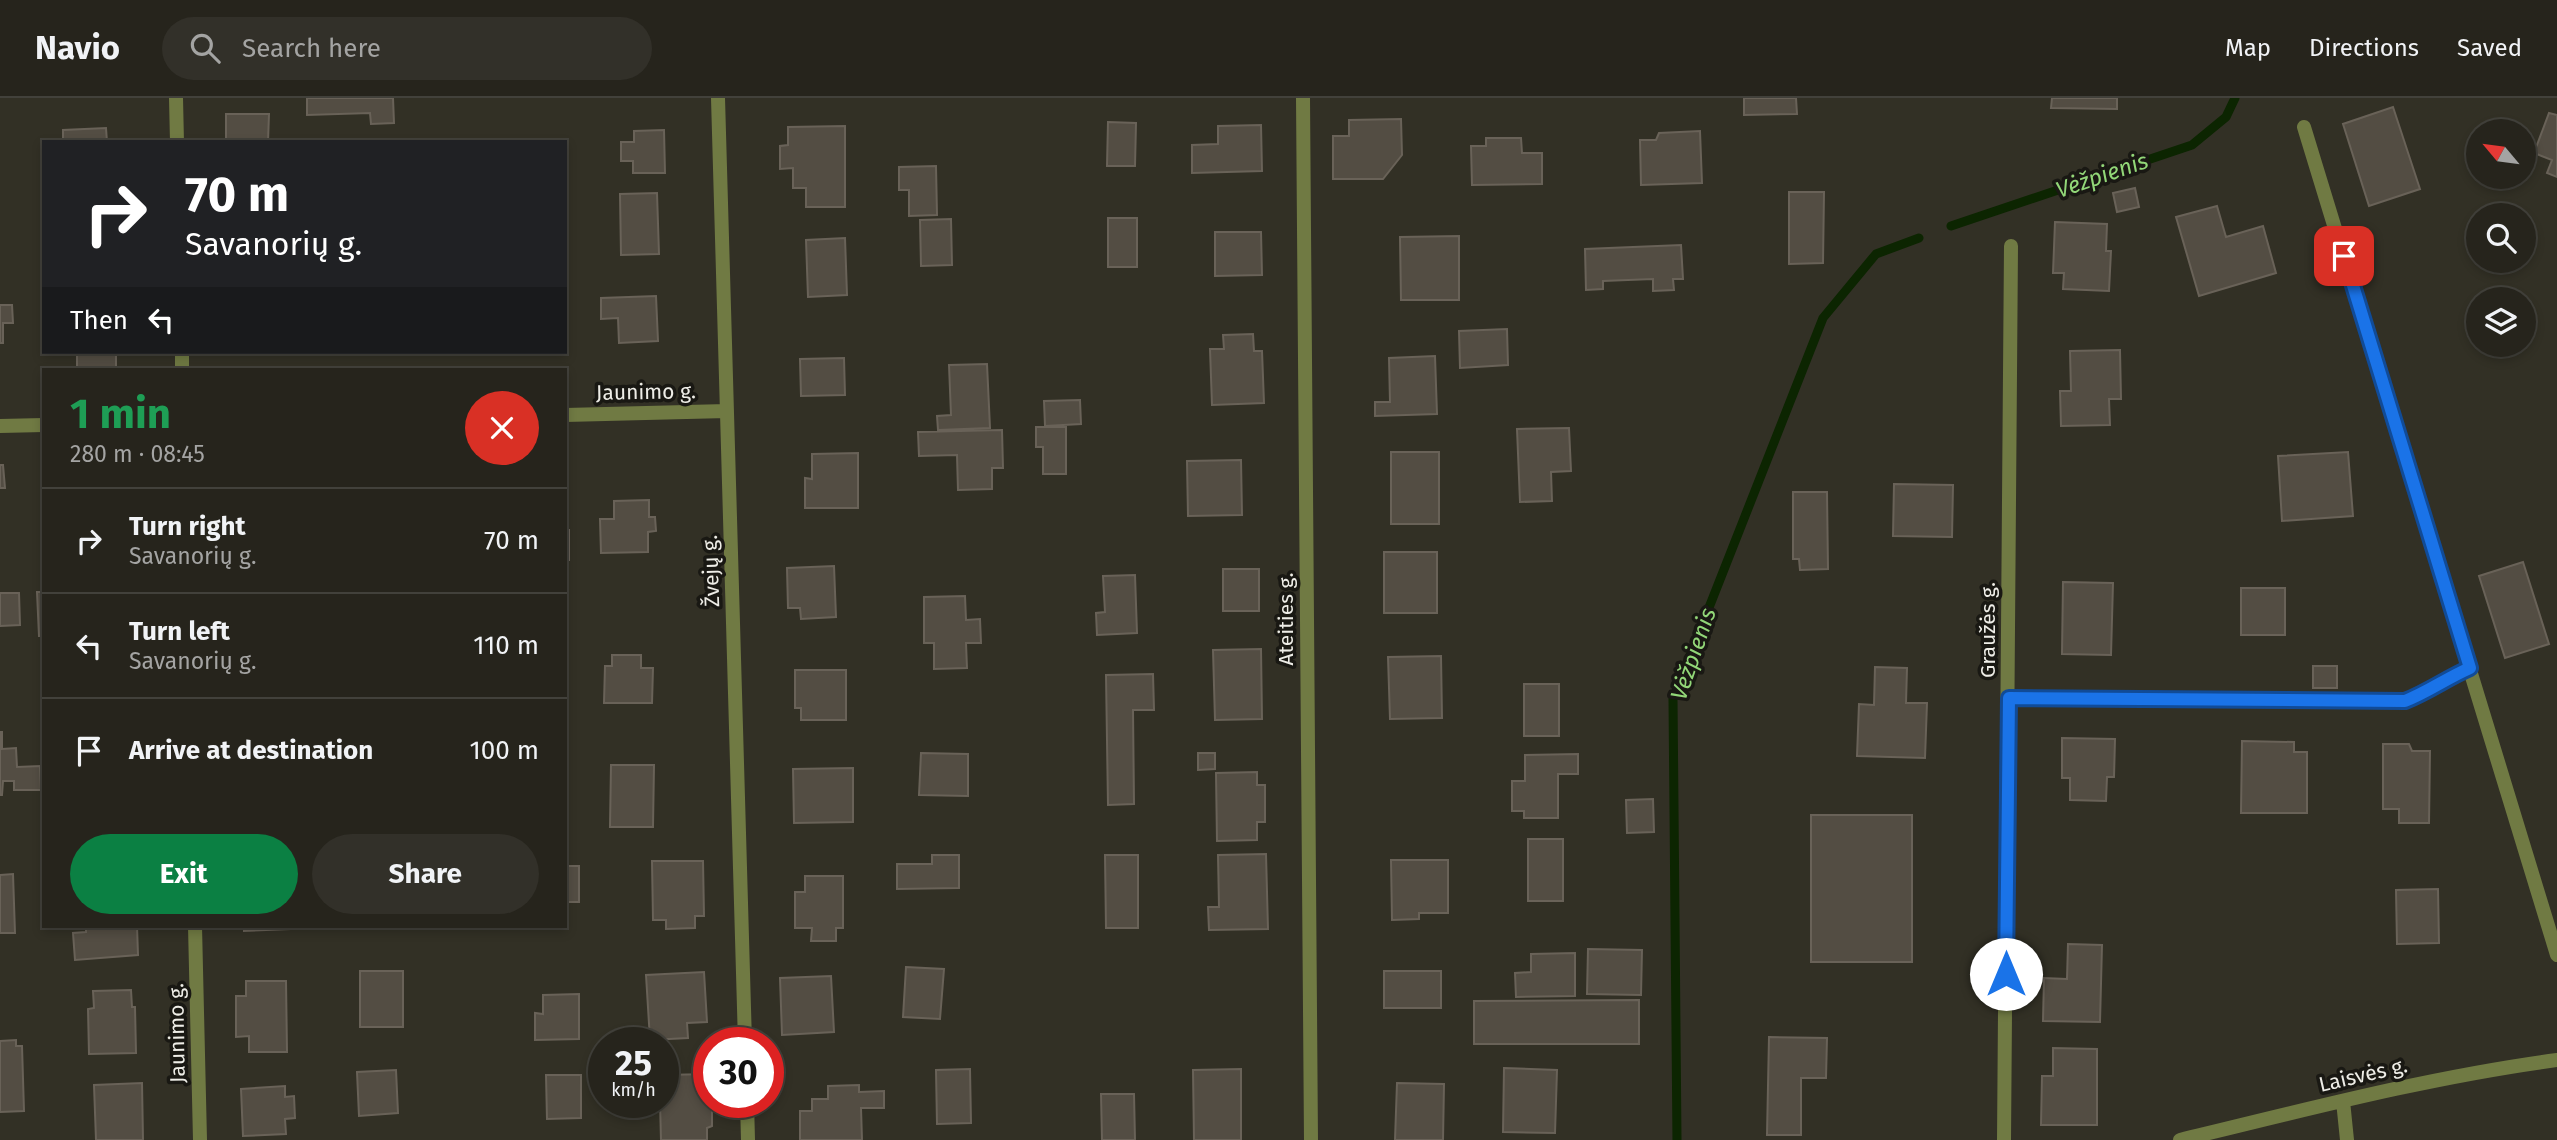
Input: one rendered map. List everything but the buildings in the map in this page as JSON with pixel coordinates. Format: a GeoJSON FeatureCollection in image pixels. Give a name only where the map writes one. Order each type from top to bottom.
{"type":"FeatureCollection","features":[{"type":"Feature","properties":{"kind":"street"},"geometry":{"type":"LineString","coordinates":[[176,98],[177,140]]}},
{"type":"Feature","properties":{"kind":"street","name":"Žvejų g."},"geometry":{"type":"LineString","coordinates":[[718,98],[745,1027]]}},
{"type":"Feature","properties":{"kind":"street","name":"Ateities g."},"geometry":{"type":"LineString","coordinates":[[1303,98],[1311,1140]]}},
{"type":"Feature","properties":{"kind":"street"},"geometry":{"type":"LineString","coordinates":[[2304,127],[2557,955]]}},
{"type":"Feature","properties":{"kind":"street","name":"Graužės g."},"geometry":{"type":"LineString","coordinates":[[2004,1140],[2011,246]]}},
{"type":"Feature","properties":{"kind":"street","name":"Jaunimo g."},"geometry":{"type":"LineString","coordinates":[[567,415],[727,411]]}},
{"type":"Feature","properties":{"kind":"street"},"geometry":{"type":"LineString","coordinates":[[0,426],[42,425]]}},
{"type":"Feature","properties":{"kind":"street"},"geometry":{"type":"LineString","coordinates":[[2009,698],[2405,701],[2428,692],[2470,668]]}},
{"type":"Feature","properties":{"kind":"street","name":"Jaunimo g."},"geometry":{"type":"LineString","coordinates":[[195,928],[200,1140]]}},
{"type":"Feature","properties":{"kind":"street","name":"Laisvės g."},"geometry":{"type":"LineString","coordinates":[[2180,1140],[2495,1068],[2557,1060]]}},
{"type":"Feature","properties":{"kind":"street"},"geometry":{"type":"LineString","coordinates":[[2343,1101],[2347,1140]]}},
{"type":"Feature","properties":{"kind":"street"},"geometry":{"type":"LineString","coordinates":[[747,1118],[748,1140]]}},
{"type":"Feature","properties":{"kind":"waterway","name":"Vėžpienis"},"geometry":{"type":"LineString","coordinates":[[1951,226],[2192,145],[2226,117],[2235,98]]}},
{"type":"Feature","properties":{"kind":"waterway","name":"Vėžpienis"},"geometry":{"type":"LineString","coordinates":[[1677,1140],[1673,699],[1823,318],[1876,254],[1919,238]]}},
{"type":"Feature","properties":{"kind":"route"},"geometry":{"type":"LineString","coordinates":[[2006,974],[2009,698],[2405,701],[2428,692],[2470,668],[2344,256]]}}]}
